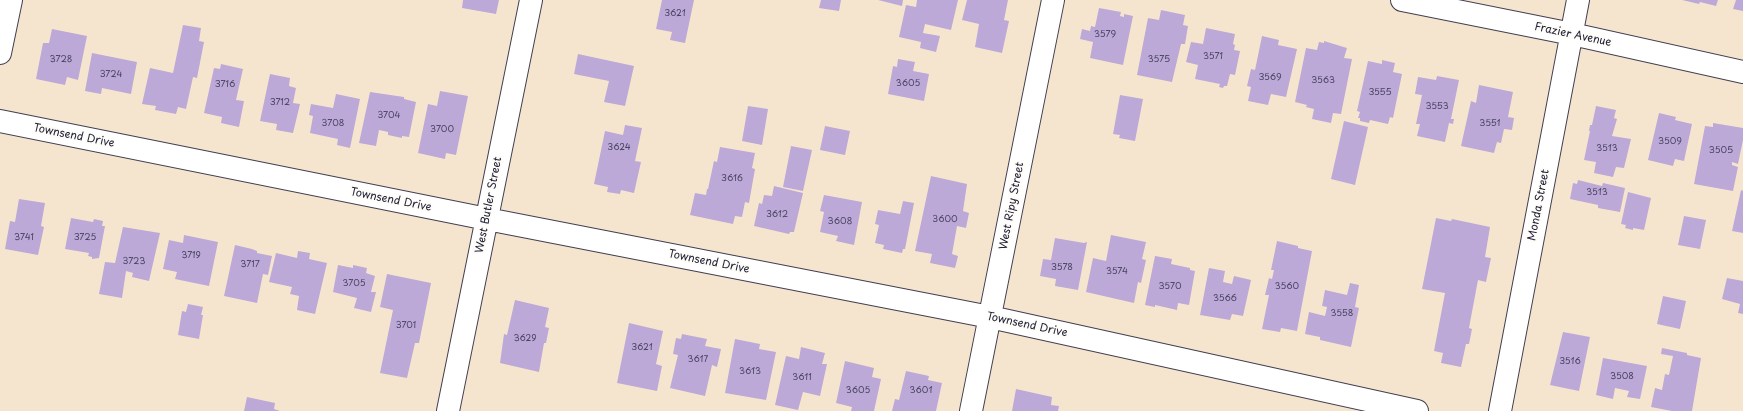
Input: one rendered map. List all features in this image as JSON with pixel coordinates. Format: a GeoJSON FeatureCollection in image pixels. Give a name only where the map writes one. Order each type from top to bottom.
{"type":"FeatureCollection","features":[{"type":"Feature","properties":{"kind":"street"},"geometry":{"type":"LineString","coordinates":[[0,54],[11,0]]}},
{"type":"Feature","properties":{"kind":"street","name":"West Butler Street"},"geometry":{"type":"LineString","coordinates":[[448,411],[531,0]]}},
{"type":"Feature","properties":{"kind":"street","name":"West Ripy Street"},"geometry":{"type":"LineString","coordinates":[[971,411],[1053,0]]}},
{"type":"Feature","properties":{"kind":"street","name":"Frazier Avenue"},"geometry":{"type":"LineString","coordinates":[[1402,0],[1572,34],[1743,72]]}},
{"type":"Feature","properties":{"kind":"street","name":"Monda Street"},"geometry":{"type":"LineString","coordinates":[[1500,411],[1578,0]]}},
{"type":"Feature","properties":{"kind":"street","name":"Townsend Drive"},"geometry":{"type":"LineString","coordinates":[[0,121],[487,219],[990,317],[1417,411]]}},
{"type":"Feature","properties":{"kind":"building"},"geometry":{"type":"Polygon","coordinates":[[[463,0],[499,0],[496,14],[462,8],[463,0]]]}},
{"type":"Feature","properties":{"kind":"building"},"geometry":{"type":"Polygon","coordinates":[[[662,0],[694,0],[685,43],[670,40],[672,32],[656,29],[662,0]]]}},
{"type":"Feature","properties":{"kind":"building"},"geometry":{"type":"Polygon","coordinates":[[[821,0],[841,0],[839,11],[819,8],[821,0]]]}},
{"type":"Feature","properties":{"kind":"building"},"geometry":{"type":"Polygon","coordinates":[[[878,0],[903,0],[902,6],[878,0]]]}},
{"type":"Feature","properties":{"kind":"building"},"geometry":{"type":"Polygon","coordinates":[[[917,0],[958,0],[951,30],[925,24],[923,33],[940,36],[936,52],[920,48],[921,42],[899,37],[906,5],[916,7],[917,0]]]}},
{"type":"Feature","properties":{"kind":"building"},"geometry":{"type":"Polygon","coordinates":[[[967,0],[1008,0],[1004,20],[1009,21],[1002,53],[975,47],[979,24],[962,20],[967,0]]]}},
{"type":"Feature","properties":{"kind":"building"},"geometry":{"type":"Polygon","coordinates":[[[1682,0],[1718,0],[1716,6],[1682,0]]]}},
{"type":"Feature","properties":{"kind":"building"},"geometry":{"type":"Polygon","coordinates":[[[1736,0],[1743,0],[1743,11],[1733,9],[1736,0]]]}},
{"type":"Feature","properties":{"kind":"building"},"geometry":{"type":"Polygon","coordinates":[[[1099,8],[1121,12],[1120,16],[1124,17],[1124,14],[1133,16],[1123,65],[1090,58],[1093,42],[1080,39],[1082,29],[1090,31],[1091,26],[1095,27],[1099,8]]]}},
{"type":"Feature","properties":{"kind":"building"},"geometry":{"type":"Polygon","coordinates":[[[1161,10],[1185,15],[1183,25],[1188,26],[1185,44],[1181,44],[1172,82],[1137,75],[1148,18],[1159,20],[1161,10]]]}},
{"type":"Feature","properties":{"kind":"building"},"geometry":{"type":"Polygon","coordinates":[[[183,25],[201,28],[199,41],[204,42],[197,78],[193,77],[186,109],[178,107],[176,114],[155,110],[156,106],[142,104],[150,68],[173,73],[183,25]]]}},
{"type":"Feature","properties":{"kind":"building"},"geometry":{"type":"Polygon","coordinates":[[[1206,28],[1235,34],[1233,44],[1235,45],[1234,50],[1240,51],[1235,75],[1230,74],[1227,86],[1224,86],[1223,88],[1219,87],[1220,84],[1195,79],[1198,65],[1186,62],[1191,42],[1203,44],[1206,28]]]}},
{"type":"Feature","properties":{"kind":"building"},"geometry":{"type":"Polygon","coordinates":[[[52,29],[87,36],[78,80],[67,77],[65,85],[36,79],[43,43],[49,43],[52,29]]]}},
{"type":"Feature","properties":{"kind":"building"},"geometry":{"type":"Polygon","coordinates":[[[1262,36],[1279,40],[1278,45],[1297,49],[1286,97],[1271,94],[1268,105],[1248,101],[1251,87],[1247,86],[1251,69],[1255,70],[1262,36]]]}},
{"type":"Feature","properties":{"kind":"building"},"geometry":{"type":"Polygon","coordinates":[[[1324,41],[1347,48],[1344,58],[1352,59],[1341,114],[1333,113],[1331,123],[1312,119],[1314,109],[1306,107],[1307,105],[1295,102],[1306,48],[1317,50],[1319,42],[1324,43],[1324,41]]]}},
{"type":"Feature","properties":{"kind":"building"},"geometry":{"type":"Polygon","coordinates":[[[92,53],[137,62],[131,94],[102,88],[101,94],[85,91],[92,53]]]}},
{"type":"Feature","properties":{"kind":"building"},"geometry":{"type":"Polygon","coordinates":[[[578,54],[634,66],[625,106],[604,102],[609,81],[574,74],[578,54]]]}},
{"type":"Feature","properties":{"kind":"building"},"geometry":{"type":"Polygon","coordinates":[[[898,59],[915,62],[913,71],[929,74],[924,101],[888,94],[893,66],[897,67],[898,59]]]}},
{"type":"Feature","properties":{"kind":"building"},"geometry":{"type":"Polygon","coordinates":[[[1382,60],[1395,63],[1393,72],[1402,74],[1393,118],[1390,117],[1388,124],[1370,120],[1369,123],[1360,121],[1360,118],[1358,118],[1360,112],[1357,111],[1368,61],[1382,64],[1382,60]]]}},
{"type":"Feature","properties":{"kind":"building"},"geometry":{"type":"Polygon","coordinates":[[[221,64],[243,69],[236,100],[244,101],[239,127],[221,123],[222,117],[204,113],[214,68],[220,69],[221,64]]]}},
{"type":"Feature","properties":{"kind":"building"},"geometry":{"type":"Polygon","coordinates":[[[270,74],[290,78],[289,86],[296,88],[293,103],[300,104],[293,133],[276,130],[277,124],[260,121],[270,74]]]}},
{"type":"Feature","properties":{"kind":"building"},"geometry":{"type":"Polygon","coordinates":[[[1437,76],[1459,80],[1451,119],[1454,119],[1453,124],[1449,123],[1445,142],[1417,136],[1420,124],[1416,124],[1422,95],[1415,94],[1418,77],[1436,80],[1437,76]]]}},
{"type":"Feature","properties":{"kind":"building"},"geometry":{"type":"Polygon","coordinates":[[[1479,85],[1513,92],[1508,117],[1514,118],[1512,130],[1504,129],[1501,143],[1497,142],[1494,153],[1461,146],[1471,101],[1476,103],[1479,85]]]}},
{"type":"Feature","properties":{"kind":"building"},"geometry":{"type":"Polygon","coordinates":[[[440,91],[468,96],[456,155],[446,153],[445,159],[418,153],[428,104],[437,106],[440,91]]]}},
{"type":"Feature","properties":{"kind":"building"},"geometry":{"type":"Polygon","coordinates":[[[370,92],[404,97],[404,99],[416,102],[409,137],[402,136],[402,138],[388,135],[388,132],[379,130],[376,146],[359,143],[370,92]]]}},
{"type":"Feature","properties":{"kind":"building"},"geometry":{"type":"Polygon","coordinates":[[[336,94],[360,99],[350,148],[337,145],[338,139],[310,133],[313,116],[309,115],[311,104],[333,108],[336,94]]]}},
{"type":"Feature","properties":{"kind":"building"},"geometry":{"type":"Polygon","coordinates":[[[1120,95],[1143,99],[1135,141],[1119,138],[1120,135],[1113,134],[1120,95]]]}},
{"type":"Feature","properties":{"kind":"building"},"geometry":{"type":"Polygon","coordinates":[[[748,106],[768,109],[762,145],[742,141],[748,106]]]}},
{"type":"Feature","properties":{"kind":"building"},"geometry":{"type":"Polygon","coordinates":[[[1596,106],[1616,110],[1614,118],[1617,119],[1612,136],[1631,139],[1624,168],[1616,167],[1613,177],[1594,173],[1596,162],[1584,160],[1590,125],[1592,125],[1596,106]]]}},
{"type":"Feature","properties":{"kind":"building"},"geometry":{"type":"Polygon","coordinates":[[[1659,113],[1676,117],[1675,120],[1692,124],[1684,161],[1675,159],[1673,166],[1648,160],[1659,113]]]}},
{"type":"Feature","properties":{"kind":"building"},"geometry":{"type":"Polygon","coordinates":[[[1344,121],[1368,127],[1355,185],[1331,179],[1344,121]]]}},
{"type":"Feature","properties":{"kind":"building"},"geometry":{"type":"Polygon","coordinates":[[[1713,123],[1743,128],[1743,140],[1738,164],[1732,162],[1732,165],[1738,167],[1733,191],[1694,184],[1705,126],[1713,127],[1713,123]]]}},
{"type":"Feature","properties":{"kind":"building"},"geometry":{"type":"Polygon","coordinates":[[[625,125],[642,128],[635,161],[641,162],[634,193],[621,190],[620,194],[607,192],[608,187],[594,184],[605,131],[623,135],[625,125]]]}},
{"type":"Feature","properties":{"kind":"building"},"geometry":{"type":"Polygon","coordinates":[[[825,126],[850,131],[845,155],[820,150],[825,126]]]}},
{"type":"Feature","properties":{"kind":"building"},"geometry":{"type":"Polygon","coordinates":[[[791,146],[812,150],[803,191],[783,187],[791,146]]]}},
{"type":"Feature","properties":{"kind":"building"},"geometry":{"type":"Polygon","coordinates":[[[720,147],[755,153],[752,168],[755,169],[749,203],[745,202],[742,217],[735,216],[733,224],[690,215],[695,193],[706,195],[714,161],[717,162],[720,147]]]}},
{"type":"Feature","properties":{"kind":"building"},"geometry":{"type":"Polygon","coordinates":[[[931,176],[967,184],[963,211],[969,213],[966,228],[957,226],[952,254],[958,256],[955,268],[930,263],[932,254],[915,251],[931,176]]]}},
{"type":"Feature","properties":{"kind":"building"},"geometry":{"type":"Polygon","coordinates":[[[1578,180],[1602,186],[1603,183],[1625,188],[1620,212],[1598,208],[1598,205],[1570,199],[1573,183],[1577,184],[1578,180]]]}},
{"type":"Feature","properties":{"kind":"building"},"geometry":{"type":"Polygon","coordinates":[[[774,186],[803,193],[794,232],[790,232],[789,234],[754,226],[759,203],[762,204],[764,195],[772,196],[774,186]]]}},
{"type":"Feature","properties":{"kind":"building"},"geometry":{"type":"Polygon","coordinates":[[[1741,190],[1743,191],[1743,233],[1732,231],[1741,190]]]}},
{"type":"Feature","properties":{"kind":"building"},"geometry":{"type":"Polygon","coordinates":[[[1628,192],[1651,198],[1644,230],[1625,228],[1626,225],[1621,224],[1628,192]]]}},
{"type":"Feature","properties":{"kind":"building"},"geometry":{"type":"Polygon","coordinates":[[[824,195],[862,202],[854,245],[836,241],[838,236],[820,232],[824,212],[820,211],[824,195]]]}},
{"type":"Feature","properties":{"kind":"building"},"geometry":{"type":"Polygon","coordinates":[[[19,199],[45,203],[41,226],[44,227],[38,255],[5,249],[10,221],[15,222],[19,199]]]}},
{"type":"Feature","properties":{"kind":"building"},"geometry":{"type":"Polygon","coordinates":[[[903,201],[914,203],[905,249],[903,249],[902,253],[883,249],[884,245],[875,243],[879,225],[875,224],[878,210],[900,214],[903,201]]]}},
{"type":"Feature","properties":{"kind":"building"},"geometry":{"type":"Polygon","coordinates":[[[1684,216],[1706,220],[1700,249],[1678,245],[1684,216]]]}},
{"type":"Feature","properties":{"kind":"building"},"geometry":{"type":"Polygon","coordinates":[[[71,218],[93,222],[94,219],[103,221],[102,226],[105,226],[99,258],[92,259],[92,257],[88,256],[89,253],[65,249],[71,218]]]}},
{"type":"Feature","properties":{"kind":"building"},"geometry":{"type":"Polygon","coordinates":[[[1436,218],[1451,221],[1452,219],[1490,227],[1485,257],[1491,258],[1486,282],[1478,280],[1469,328],[1472,329],[1469,344],[1466,344],[1461,367],[1441,363],[1443,353],[1434,351],[1445,293],[1422,289],[1436,218]]]}},
{"type":"Feature","properties":{"kind":"building"},"geometry":{"type":"Polygon","coordinates":[[[123,227],[160,233],[149,281],[132,277],[133,273],[126,271],[122,298],[99,294],[105,262],[115,263],[123,227]]]}},
{"type":"Feature","properties":{"kind":"building"},"geometry":{"type":"Polygon","coordinates":[[[184,235],[218,242],[209,286],[175,279],[177,272],[163,269],[169,240],[183,243],[184,235]]]}},
{"type":"Feature","properties":{"kind":"building"},"geometry":{"type":"Polygon","coordinates":[[[1111,235],[1146,242],[1142,259],[1146,260],[1141,283],[1138,282],[1134,303],[1086,292],[1093,258],[1106,261],[1111,235]]]}},
{"type":"Feature","properties":{"kind":"building"},"geometry":{"type":"Polygon","coordinates":[[[1055,238],[1084,243],[1087,242],[1078,290],[1055,286],[1056,279],[1040,276],[1043,259],[1051,260],[1055,238]]]}},
{"type":"Feature","properties":{"kind":"building"},"geometry":{"type":"Polygon","coordinates":[[[1277,241],[1312,251],[1297,331],[1281,328],[1280,332],[1262,329],[1269,295],[1265,295],[1269,278],[1272,279],[1274,270],[1271,270],[1277,241]]]}},
{"type":"Feature","properties":{"kind":"building"},"geometry":{"type":"Polygon","coordinates":[[[235,245],[252,249],[257,251],[257,253],[272,256],[268,275],[263,274],[257,303],[224,296],[235,245]]]}},
{"type":"Feature","properties":{"kind":"building"},"geometry":{"type":"Polygon","coordinates":[[[298,251],[310,253],[309,259],[327,263],[315,314],[297,310],[299,296],[290,294],[292,287],[269,282],[276,253],[297,258],[298,251]]]}},
{"type":"Feature","properties":{"kind":"building"},"geometry":{"type":"Polygon","coordinates":[[[1155,256],[1172,259],[1171,264],[1190,268],[1190,270],[1195,271],[1189,305],[1178,303],[1177,310],[1155,305],[1155,307],[1145,305],[1155,256]]]}},
{"type":"Feature","properties":{"kind":"building"},"geometry":{"type":"Polygon","coordinates":[[[338,265],[353,268],[353,265],[367,268],[366,273],[375,276],[371,292],[376,292],[371,312],[354,308],[357,298],[333,292],[338,265]]]}},
{"type":"Feature","properties":{"kind":"building"},"geometry":{"type":"Polygon","coordinates":[[[1209,268],[1225,271],[1223,282],[1232,284],[1234,276],[1251,280],[1243,316],[1232,314],[1230,320],[1200,315],[1209,268]]]}},
{"type":"Feature","properties":{"kind":"building"},"geometry":{"type":"Polygon","coordinates":[[[387,274],[431,283],[419,343],[415,343],[407,378],[380,373],[393,310],[380,307],[387,274]]]}},
{"type":"Feature","properties":{"kind":"building"},"geometry":{"type":"Polygon","coordinates":[[[1727,278],[1743,281],[1743,314],[1738,313],[1740,304],[1722,299],[1727,278]]]}},
{"type":"Feature","properties":{"kind":"building"},"geometry":{"type":"Polygon","coordinates":[[[1350,283],[1359,285],[1355,307],[1359,308],[1351,347],[1320,340],[1320,337],[1305,334],[1309,312],[1325,316],[1327,307],[1322,306],[1325,290],[1347,295],[1350,283]]]}},
{"type":"Feature","properties":{"kind":"building"},"geometry":{"type":"Polygon","coordinates":[[[1663,296],[1686,301],[1680,329],[1657,324],[1663,296]]]}},
{"type":"Feature","properties":{"kind":"building"},"geometry":{"type":"Polygon","coordinates":[[[515,300],[549,308],[545,327],[549,328],[546,343],[544,343],[539,372],[500,363],[504,334],[507,335],[515,300]]]}},
{"type":"Feature","properties":{"kind":"building"},"geometry":{"type":"Polygon","coordinates":[[[188,304],[203,307],[199,339],[178,335],[182,311],[186,312],[188,304]]]}},
{"type":"Feature","properties":{"kind":"building"},"geometry":{"type":"Polygon","coordinates":[[[629,323],[663,331],[656,364],[662,366],[657,391],[617,383],[629,323]]]}},
{"type":"Feature","properties":{"kind":"building"},"geometry":{"type":"Polygon","coordinates":[[[1563,332],[1590,337],[1579,391],[1550,385],[1563,332]]]}},
{"type":"Feature","properties":{"kind":"building"},"geometry":{"type":"Polygon","coordinates":[[[682,334],[707,339],[705,346],[721,349],[717,367],[712,365],[705,396],[670,388],[678,355],[673,354],[676,338],[681,339],[682,334]]]}},
{"type":"Feature","properties":{"kind":"building"},"geometry":{"type":"Polygon","coordinates":[[[735,339],[760,344],[759,349],[776,352],[766,400],[725,393],[735,339]]]}},
{"type":"Feature","properties":{"kind":"building"},"geometry":{"type":"Polygon","coordinates":[[[801,347],[825,353],[822,364],[827,364],[820,396],[803,392],[798,410],[775,405],[786,356],[799,359],[801,347]]]}},
{"type":"Feature","properties":{"kind":"building"},"geometry":{"type":"Polygon","coordinates":[[[1662,348],[1687,353],[1687,355],[1701,358],[1692,411],[1672,411],[1651,407],[1655,388],[1662,390],[1665,374],[1669,375],[1673,356],[1661,354],[1662,348]]]}},
{"type":"Feature","properties":{"kind":"building"},"geometry":{"type":"Polygon","coordinates":[[[1603,358],[1647,366],[1640,399],[1627,397],[1629,391],[1615,388],[1613,399],[1596,395],[1603,358]]]}},
{"type":"Feature","properties":{"kind":"building"},"geometry":{"type":"Polygon","coordinates":[[[845,361],[874,368],[872,377],[881,379],[874,411],[851,411],[852,407],[836,403],[845,361]]]}},
{"type":"Feature","properties":{"kind":"building"},"geometry":{"type":"Polygon","coordinates":[[[906,371],[929,376],[928,380],[942,383],[936,411],[892,411],[895,399],[899,400],[906,371]]]}},
{"type":"Feature","properties":{"kind":"building"},"geometry":{"type":"Polygon","coordinates":[[[1016,389],[1052,397],[1051,405],[1059,406],[1058,411],[1012,411],[1016,389]]]}},
{"type":"Feature","properties":{"kind":"building"},"geometry":{"type":"Polygon","coordinates":[[[247,397],[275,403],[274,409],[280,411],[244,411],[247,397]]]}}]}
